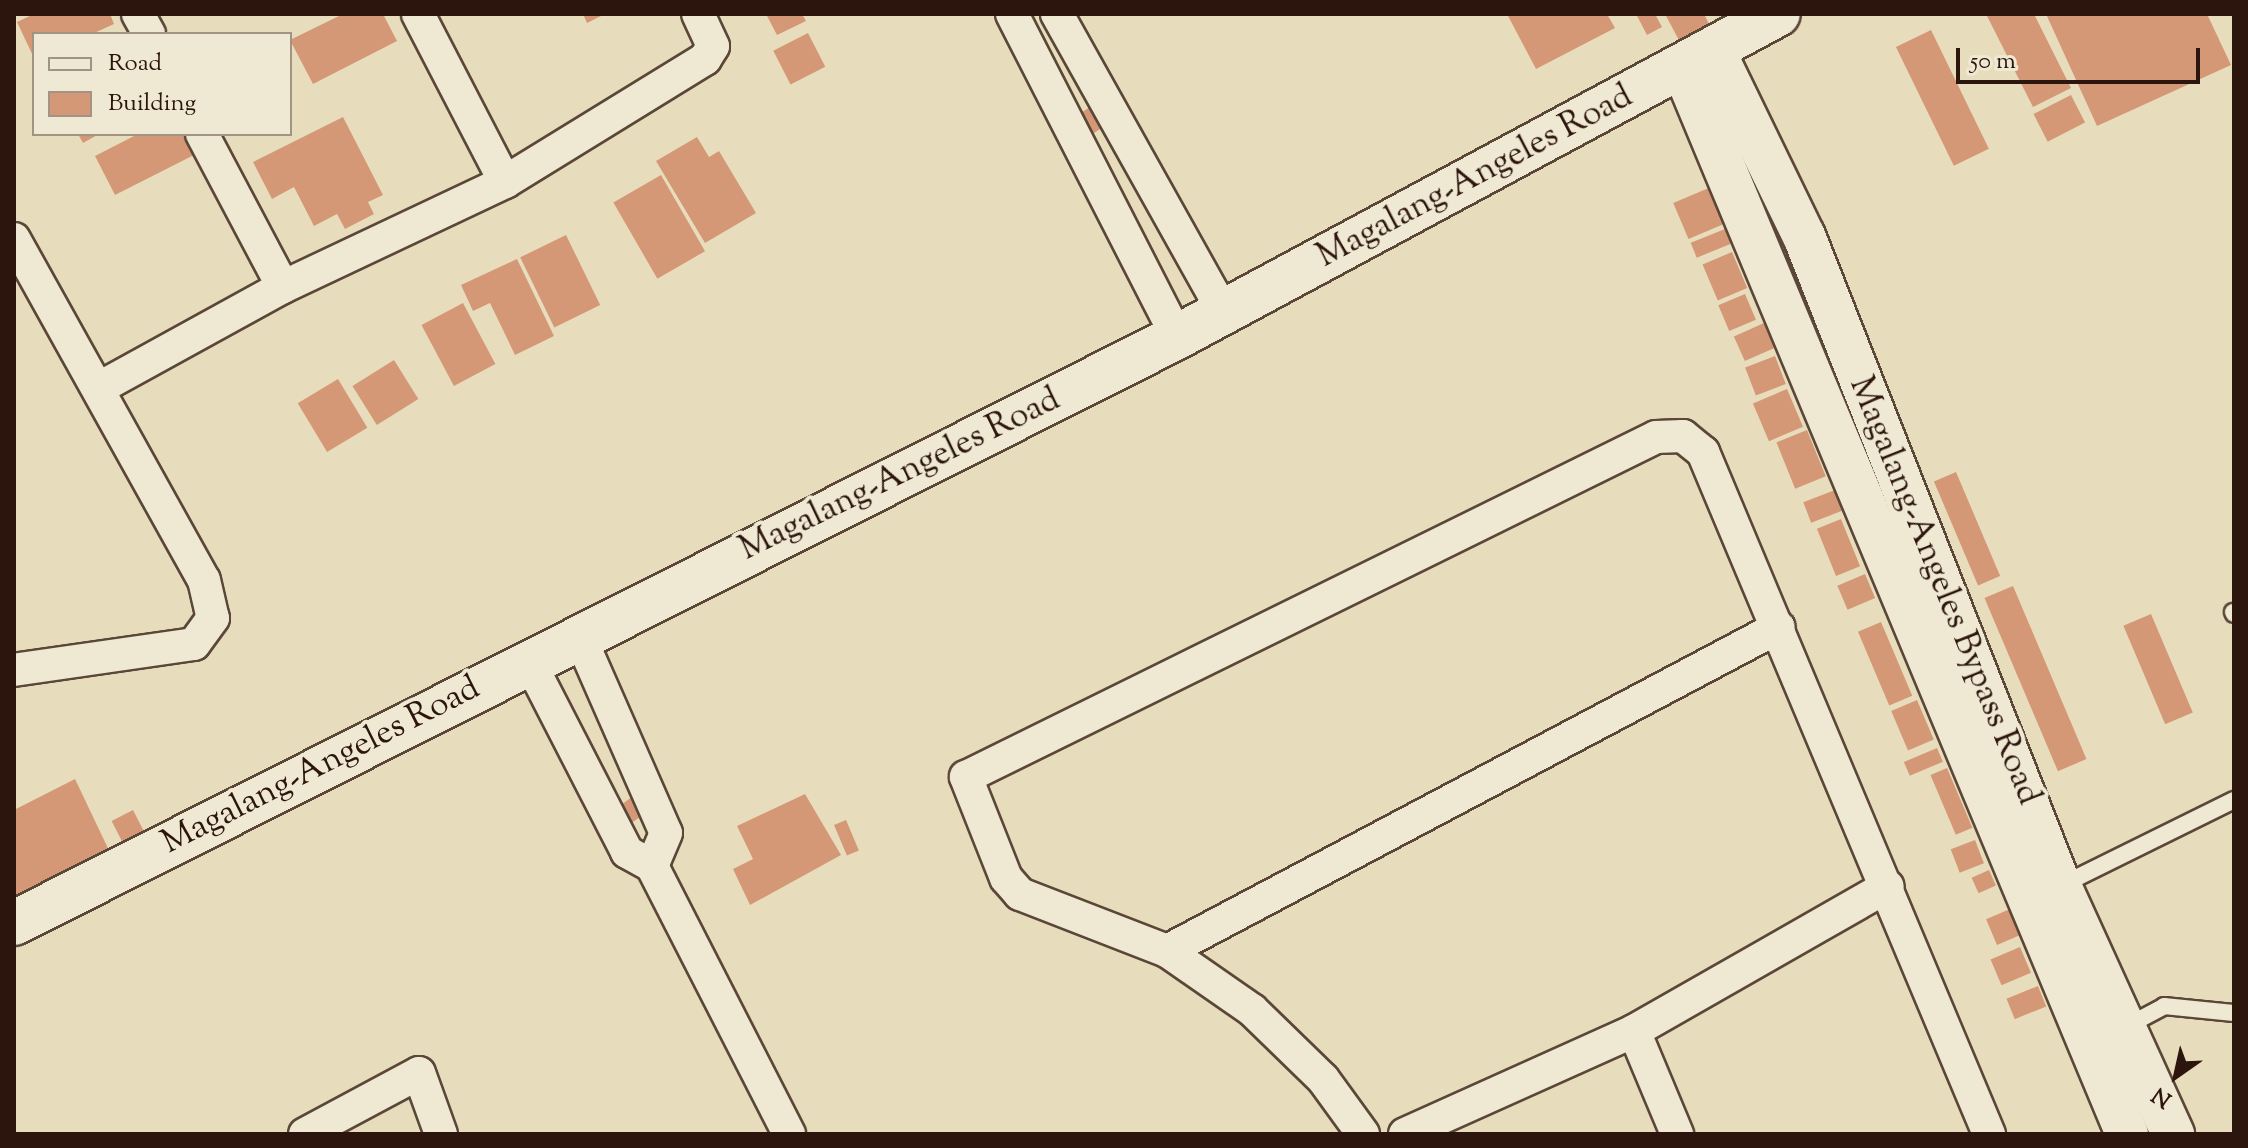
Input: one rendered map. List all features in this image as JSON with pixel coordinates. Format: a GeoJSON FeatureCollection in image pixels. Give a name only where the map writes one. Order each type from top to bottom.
{"type":"FeatureCollection","features":[{"type":"Feature","properties":{"kind":"main road","name":"Magalang-Angeles Road"},"geometry":{"type":"LineString","coordinates":[[14,923],[528,659],[1224,313],[1778,14]]}},
{"type":"Feature","properties":{"kind":"street"},"geometry":{"type":"LineString","coordinates":[[138,14],[148,32]]}},
{"type":"Feature","properties":{"kind":"street"},"geometry":{"type":"LineString","coordinates":[[418,14],[505,182]]}},
{"type":"Feature","properties":{"kind":"street"},"geometry":{"type":"LineString","coordinates":[[1012,14],[1116,224],[1177,337]]}},
{"type":"Feature","properties":{"kind":"street"},"geometry":{"type":"LineString","coordinates":[[101,387],[283,287],[505,182],[705,59],[713,46],[702,22]]}},
{"type":"Feature","properties":{"kind":"street"},"geometry":{"type":"LineString","coordinates":[[1031,53],[1063,24],[1224,313]]}},
{"type":"Feature","properties":{"kind":"street","name":"Magalang-Angeles Bypass Road"},"geometry":{"type":"LineString","coordinates":[[1697,58],[1804,236],[2060,886],[2129,1025],[2173,1134]]}},
{"type":"Feature","properties":{"kind":"street","name":"Magalang-Angeles Bypass Road"},"geometry":{"type":"LineString","coordinates":[[1697,58],[2127,1134]]}},
{"type":"Feature","properties":{"kind":"street"},"geometry":{"type":"LineString","coordinates":[[1082,157],[1124,134]]}},
{"type":"Feature","properties":{"kind":"street"},"geometry":{"type":"LineString","coordinates":[[203,136],[283,287]]}},
{"type":"Feature","properties":{"kind":"street"},"geometry":{"type":"LineString","coordinates":[[1116,224],[1161,199]]}},
{"type":"Feature","properties":{"kind":"street"},"geometry":{"type":"LineString","coordinates":[[14,670],[194,644],[213,618],[204,580],[101,387],[17,255]]}},
{"type":"Feature","properties":{"kind":"street"},"geometry":{"type":"LineString","coordinates":[[1363,1134],[1323,1079],[1252,1010],[1167,951],[1020,894],[1006,878],[966,777],[1656,437],[1683,436],[1703,452],[1888,886],[1989,1134]]}},
{"type":"Feature","properties":{"kind":"street"},"geometry":{"type":"LineString","coordinates":[[1167,951],[1779,627]]}},
{"type":"Feature","properties":{"kind":"street"},"geometry":{"type":"LineString","coordinates":[[579,635],[666,833],[652,866]]}},
{"type":"Feature","properties":{"kind":"street"},"geometry":{"type":"LineString","coordinates":[[528,659],[627,852],[652,866],[789,1134]]}},
{"type":"Feature","properties":{"kind":"street"},"geometry":{"type":"LineString","coordinates":[[1405,1134],[1634,1031],[1888,886]]}},
{"type":"Feature","properties":{"kind":"street"},"geometry":{"type":"LineString","coordinates":[[1634,1031],[1677,1134]]}},
{"type":"Feature","properties":{"kind":"street"},"geometry":{"type":"LineString","coordinates":[[305,1134],[419,1073],[441,1134]]}},
{"type":"Feature","properties":{"kind":"lane"},"geometry":{"type":"LineString","coordinates":[[2060,886],[2234,800]]}},
{"type":"Feature","properties":{"kind":"lane"},"geometry":{"type":"LineString","coordinates":[[2129,1025],[2164,1006],[2234,1013]]}},
{"type":"Feature","properties":{"kind":"building"},"geometry":{"type":"Polygon","coordinates":[[[34,14],[110,14],[114,24],[96,32],[32,32],[32,54],[17,22],[34,14]]]}},
{"type":"Feature","properties":{"kind":"building"},"geometry":{"type":"Polygon","coordinates":[[[343,14],[383,14],[397,41],[313,84],[292,39],[343,14]]]}},
{"type":"Feature","properties":{"kind":"building"},"geometry":{"type":"Polygon","coordinates":[[[583,14],[605,14],[587,23],[583,14]]]}},
{"type":"Feature","properties":{"kind":"building"},"geometry":{"type":"Polygon","coordinates":[[[766,14],[802,14],[806,21],[777,35],[766,14]]]}},
{"type":"Feature","properties":{"kind":"building"},"geometry":{"type":"Polygon","coordinates":[[[1507,14],[1607,14],[1615,28],[1536,69],[1507,14]]]}},
{"type":"Feature","properties":{"kind":"building"},"geometry":{"type":"Polygon","coordinates":[[[1636,14],[1655,14],[1662,27],[1647,35],[1636,14]]]}},
{"type":"Feature","properties":{"kind":"building"},"geometry":{"type":"Polygon","coordinates":[[[1665,14],[1704,14],[1712,30],[1682,46],[1665,14]]]}},
{"type":"Feature","properties":{"kind":"building"},"geometry":{"type":"Polygon","coordinates":[[[1986,14],[2034,14],[2071,88],[2033,107],[1986,14]]]}},
{"type":"Feature","properties":{"kind":"building"},"geometry":{"type":"Polygon","coordinates":[[[2046,14],[2207,14],[2231,65],[2097,126],[2046,14]]]}},
{"type":"Feature","properties":{"kind":"building"},"geometry":{"type":"Polygon","coordinates":[[[1931,30],[1989,149],[1954,166],[1896,47],[1931,30]]]}},
{"type":"Feature","properties":{"kind":"building"},"geometry":{"type":"Polygon","coordinates":[[[808,33],[825,67],[791,85],[773,51],[808,33]]]}},
{"type":"Feature","properties":{"kind":"building"},"geometry":{"type":"Polygon","coordinates":[[[2071,95],[2085,123],[2048,142],[2034,114],[2071,95]]]}},
{"type":"Feature","properties":{"kind":"building"},"geometry":{"type":"Polygon","coordinates":[[[1093,105],[1106,125],[1089,136],[1076,116],[1093,105]]]}},
{"type":"Feature","properties":{"kind":"building"},"geometry":{"type":"Polygon","coordinates":[[[343,117],[383,195],[368,202],[374,214],[345,229],[337,214],[314,226],[294,187],[272,199],[253,162],[343,117]]]}},
{"type":"Feature","properties":{"kind":"building"},"geometry":{"type":"Polygon","coordinates":[[[79,136],[95,136],[83,143],[79,136]]]}},
{"type":"Feature","properties":{"kind":"building"},"geometry":{"type":"Polygon","coordinates":[[[134,136],[184,136],[194,155],[115,195],[95,156],[134,136]]]}},
{"type":"Feature","properties":{"kind":"building"},"geometry":{"type":"Polygon","coordinates":[[[697,137],[709,157],[719,151],[756,213],[705,243],[656,161],[697,137]]]}},
{"type":"Feature","properties":{"kind":"building"},"geometry":{"type":"Polygon","coordinates":[[[661,175],[705,251],[657,279],[613,202],[661,175]]]}},
{"type":"Feature","properties":{"kind":"building"},"geometry":{"type":"Polygon","coordinates":[[[1711,187],[1726,223],[1688,239],[1673,203],[1711,187]]]}},
{"type":"Feature","properties":{"kind":"building"},"geometry":{"type":"Polygon","coordinates":[[[1725,229],[1731,244],[1697,258],[1691,243],[1725,229]]]}},
{"type":"Feature","properties":{"kind":"building"},"geometry":{"type":"Polygon","coordinates":[[[566,235],[600,305],[554,327],[520,257],[566,235]]]}},
{"type":"Feature","properties":{"kind":"building"},"geometry":{"type":"Polygon","coordinates":[[[1732,252],[1747,288],[1718,300],[1703,265],[1732,252]]]}},
{"type":"Feature","properties":{"kind":"building"},"geometry":{"type":"Polygon","coordinates":[[[517,259],[554,336],[515,355],[490,303],[473,311],[461,285],[517,259]]]}},
{"type":"Feature","properties":{"kind":"building"},"geometry":{"type":"Polygon","coordinates":[[[1745,294],[1756,320],[1729,331],[1718,305],[1745,294]]]}},
{"type":"Feature","properties":{"kind":"building"},"geometry":{"type":"Polygon","coordinates":[[[463,303],[495,364],[454,386],[422,325],[463,303]]]}},
{"type":"Feature","properties":{"kind":"building"},"geometry":{"type":"Polygon","coordinates":[[[1764,323],[1775,348],[1745,361],[1734,336],[1764,323]]]}},
{"type":"Feature","properties":{"kind":"building"},"geometry":{"type":"Polygon","coordinates":[[[1775,356],[1786,384],[1756,395],[1745,367],[1775,356]]]}},
{"type":"Feature","properties":{"kind":"building"},"geometry":{"type":"Polygon","coordinates":[[[394,360],[418,399],[377,425],[352,386],[394,360]]]}},
{"type":"Feature","properties":{"kind":"building"},"geometry":{"type":"Polygon","coordinates":[[[338,379],[367,428],[327,452],[298,403],[338,379]]]}},
{"type":"Feature","properties":{"kind":"building"},"geometry":{"type":"Polygon","coordinates":[[[1787,389],[1803,427],[1769,441],[1753,403],[1787,389]]]}},
{"type":"Feature","properties":{"kind":"building"},"geometry":{"type":"Polygon","coordinates":[[[1807,430],[1826,476],[1795,489],[1776,442],[1807,430]]]}},
{"type":"Feature","properties":{"kind":"building"},"geometry":{"type":"Polygon","coordinates":[[[1956,472],[2000,576],[1978,585],[1934,481],[1956,472]]]}},
{"type":"Feature","properties":{"kind":"building"},"geometry":{"type":"Polygon","coordinates":[[[1835,490],[1843,511],[1811,523],[1803,502],[1835,490]]]}},
{"type":"Feature","properties":{"kind":"building"},"geometry":{"type":"Polygon","coordinates":[[[1841,519],[1860,566],[1836,576],[1817,529],[1841,519]]]}},
{"type":"Feature","properties":{"kind":"building"},"geometry":{"type":"Polygon","coordinates":[[[1865,574],[1875,598],[1848,610],[1837,586],[1865,574]]]}},
{"type":"Feature","properties":{"kind":"building"},"geometry":{"type":"Polygon","coordinates":[[[2013,586],[2086,759],[2058,771],[1984,598],[2013,586]]]}},
{"type":"Feature","properties":{"kind":"building"},"geometry":{"type":"Polygon","coordinates":[[[2151,614],[2193,712],[2165,724],[2123,626],[2151,614]]]}},
{"type":"Feature","properties":{"kind":"building"},"geometry":{"type":"Polygon","coordinates":[[[1881,622],[1912,696],[1889,705],[1858,632],[1881,622]]]}},
{"type":"Feature","properties":{"kind":"building"},"geometry":{"type":"Polygon","coordinates":[[[1917,700],[1934,740],[1908,751],[1891,711],[1917,700]]]}},
{"type":"Feature","properties":{"kind":"building"},"geometry":{"type":"Polygon","coordinates":[[[1937,748],[1943,762],[1910,776],[1904,762],[1937,748]]]}},
{"type":"Feature","properties":{"kind":"building"},"geometry":{"type":"Polygon","coordinates":[[[1947,768],[1972,828],[1956,835],[1930,775],[1947,768]]]}},
{"type":"Feature","properties":{"kind":"building"},"geometry":{"type":"Polygon","coordinates":[[[75,779],[115,863],[14,900],[14,810],[75,779]]]}},
{"type":"Feature","properties":{"kind":"building"},"geometry":{"type":"Polygon","coordinates":[[[805,794],[841,855],[750,905],[733,869],[753,859],[737,826],[805,794]]]}},
{"type":"Feature","properties":{"kind":"building"},"geometry":{"type":"Polygon","coordinates":[[[632,797],[644,814],[630,824],[618,807],[632,797]]]}},
{"type":"Feature","properties":{"kind":"building"},"geometry":{"type":"Polygon","coordinates":[[[133,810],[149,842],[128,853],[112,821],[133,810]]]}},
{"type":"Feature","properties":{"kind":"building"},"geometry":{"type":"Polygon","coordinates":[[[846,820],[859,850],[847,855],[834,825],[846,820]]]}},
{"type":"Feature","properties":{"kind":"building"},"geometry":{"type":"Polygon","coordinates":[[[1975,840],[1984,863],[1960,873],[1951,849],[1975,840]]]}},
{"type":"Feature","properties":{"kind":"building"},"geometry":{"type":"Polygon","coordinates":[[[1989,870],[1996,886],[1979,893],[1972,878],[1989,870]]]}},
{"type":"Feature","properties":{"kind":"building"},"geometry":{"type":"Polygon","coordinates":[[[2010,909],[2021,935],[1997,945],[1986,919],[2010,909]]]}},
{"type":"Feature","properties":{"kind":"building"},"geometry":{"type":"Polygon","coordinates":[[[2020,947],[2031,973],[2001,985],[1991,960],[2020,947]]]}},
{"type":"Feature","properties":{"kind":"building"},"geometry":{"type":"Polygon","coordinates":[[[2038,986],[2046,1006],[2015,1019],[2006,999],[2038,986]]]}}]}
